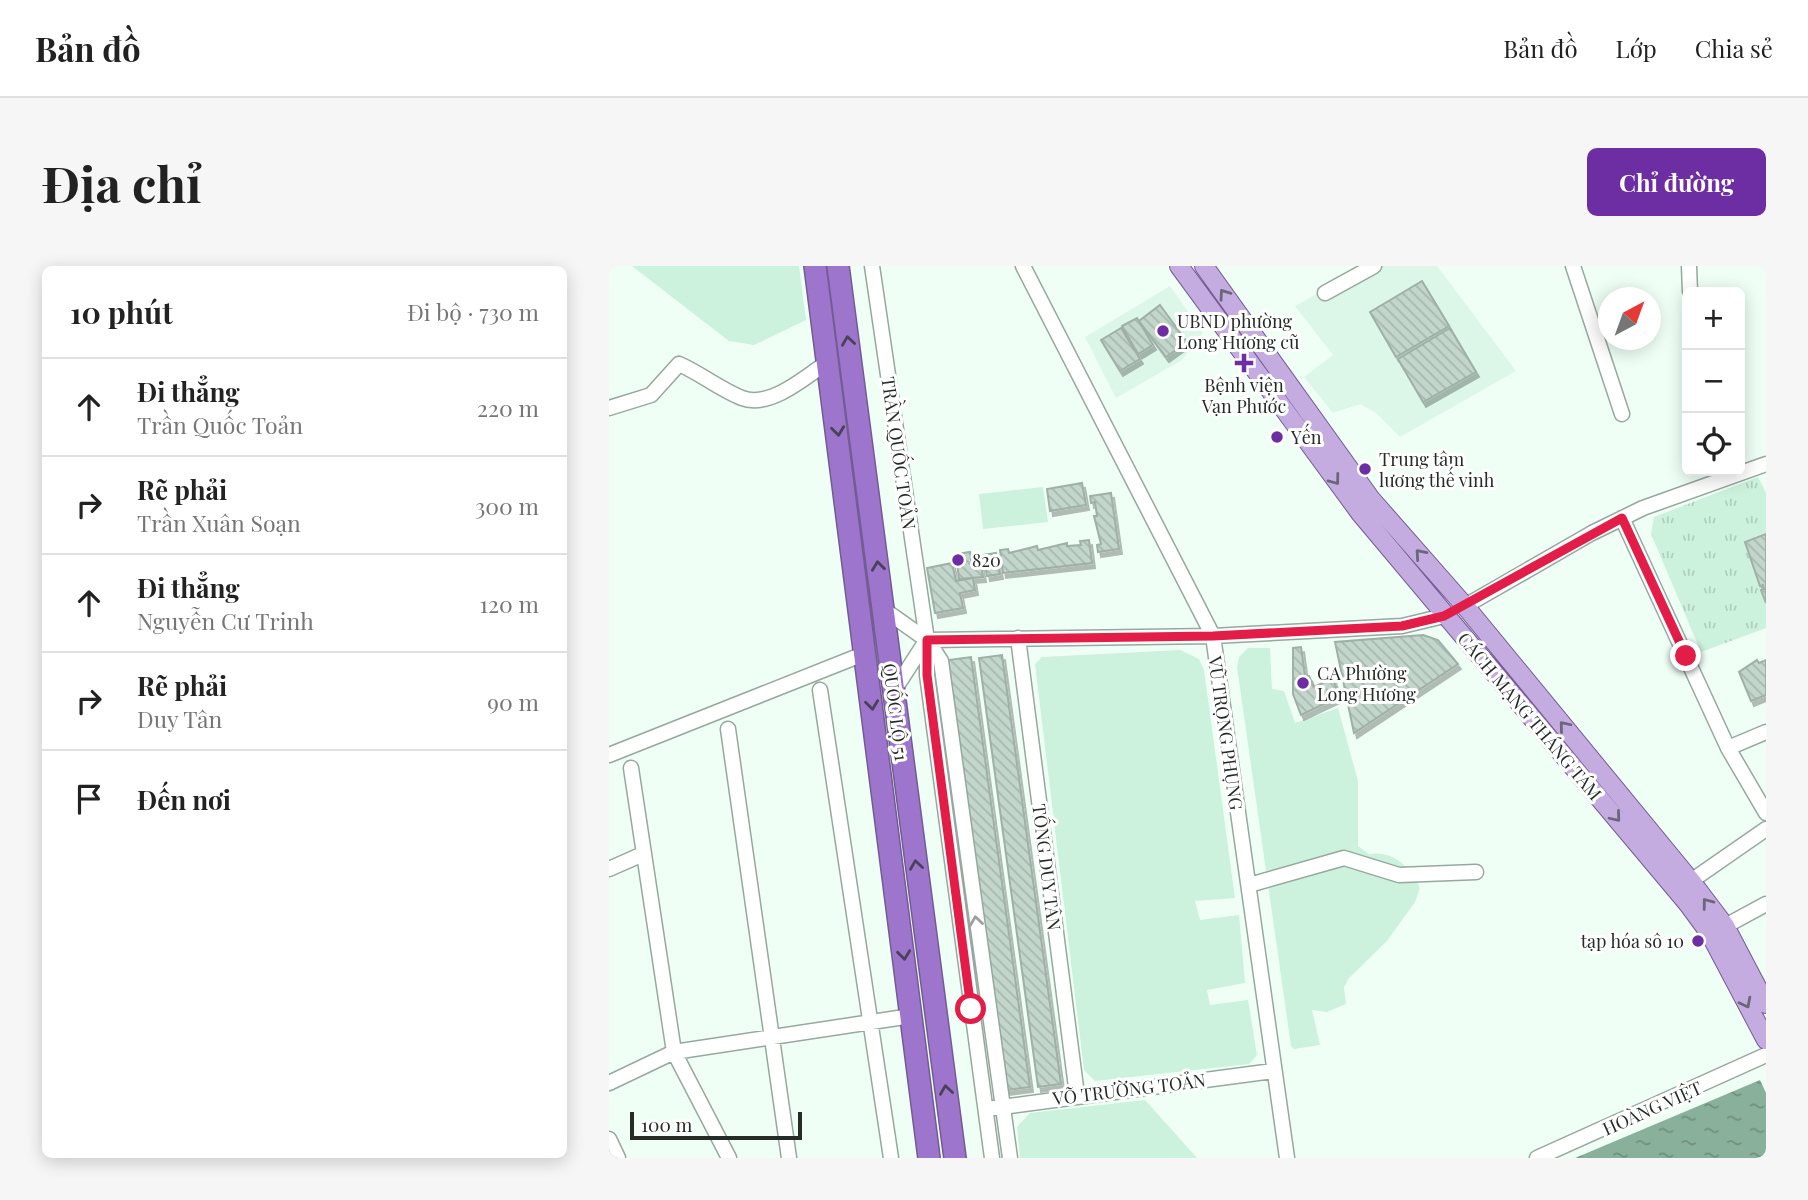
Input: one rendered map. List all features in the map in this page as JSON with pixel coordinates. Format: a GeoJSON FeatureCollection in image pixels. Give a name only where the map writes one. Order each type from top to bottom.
{"type":"FeatureCollection","features":[{"type":"Feature","properties":{"kind":"highway","name":"QUỐC LỘ 51"},"geometry":{"type":"LineString","coordinates":[[815,266],[929,1158]]}},
{"type":"Feature","properties":{"kind":"highway","name":"QUỐC LỘ 51"},"geometry":{"type":"LineString","coordinates":[[838,266],[955,1158]]}},
{"type":"Feature","properties":{"kind":"main road","name":"CÁCH MẠNG THÁNG TÁM"},"geometry":{"type":"LineString","coordinates":[[1179,266],[1360,513],[1444,616],[1718,930],[1766,1040]]}},
{"type":"Feature","properties":{"kind":"main road","name":"CÁCH MẠNG THÁNG TÁM"},"geometry":{"type":"LineString","coordinates":[[1204,266],[1371,499],[1465,606],[1691,881],[1718,930],[1766,1004]]}},
{"type":"Feature","properties":{"kind":"main road"},"geometry":{"type":"LineString","coordinates":[[1444,616],[1465,606]]}},
{"type":"Feature","properties":{"kind":"street","name":"TRẦN QUỐC TOẢN"},"geometry":{"type":"LineString","coordinates":[[872,266],[927,640],[927,675],[942,796],[992,1158]]}},
{"type":"Feature","properties":{"kind":"street","name":"VŨ TRỌNG PHỤNG"},"geometry":{"type":"LineString","coordinates":[[1023,266],[1213,636],[1287,1158]]}},
{"type":"Feature","properties":{"kind":"street"},"geometry":{"type":"LineString","coordinates":[[1325,293],[1374,266]]}},
{"type":"Feature","properties":{"kind":"street"},"geometry":{"type":"LineString","coordinates":[[1573,266],[1622,414]]}},
{"type":"Feature","properties":{"kind":"street"},"geometry":{"type":"LineString","coordinates":[[1689,266],[1690,287]]}},
{"type":"Feature","properties":{"kind":"street"},"geometry":{"type":"LineString","coordinates":[[609,408],[651,395],[679,364],[742,398],[764,399],[792,386],[829,361]]}},
{"type":"Feature","properties":{"kind":"street"},"geometry":{"type":"LineString","coordinates":[[1465,606],[1622,518],[1766,464]]}},
{"type":"Feature","properties":{"kind":"street"},"geometry":{"type":"LineString","coordinates":[[1622,518],[1728,748],[1766,813]]}},
{"type":"Feature","properties":{"kind":"street"},"geometry":{"type":"LineString","coordinates":[[883,609],[927,640],[1213,636],[1402,626],[1444,616]]}},
{"type":"Feature","properties":{"kind":"street","name":"TỐNG DUY TÂN"},"geometry":{"type":"LineString","coordinates":[[1018,638],[1077,1095]]}},
{"type":"Feature","properties":{"kind":"street"},"geometry":{"type":"LineString","coordinates":[[893,693],[927,640]]}},
{"type":"Feature","properties":{"kind":"street","name":"TRẦN QUỐC TOẢN"},"geometry":{"type":"LineString","coordinates":[[927,640],[941,661],[1010,1158]]}},
{"type":"Feature","properties":{"kind":"street"},"geometry":{"type":"LineString","coordinates":[[609,755],[866,653]]}},
{"type":"Feature","properties":{"kind":"street"},"geometry":{"type":"LineString","coordinates":[[820,690],[891,1158]]}},
{"type":"Feature","properties":{"kind":"street"},"geometry":{"type":"LineString","coordinates":[[728,729],[789,1158]]}},
{"type":"Feature","properties":{"kind":"street"},"geometry":{"type":"LineString","coordinates":[[1728,748],[1766,732]]}},
{"type":"Feature","properties":{"kind":"street"},"geometry":{"type":"LineString","coordinates":[[631,768],[674,1052],[729,1158]]}},
{"type":"Feature","properties":{"kind":"street"},"geometry":{"type":"LineString","coordinates":[[942,796],[958,794]]}},
{"type":"Feature","properties":{"kind":"street"},"geometry":{"type":"LineString","coordinates":[[1691,881],[1766,829]]}},
{"type":"Feature","properties":{"kind":"street"},"geometry":{"type":"LineString","coordinates":[[609,869],[643,854]]}},
{"type":"Feature","properties":{"kind":"street"},"geometry":{"type":"LineString","coordinates":[[1248,885],[1347,858],[1399,875],[1476,872]]}},
{"type":"Feature","properties":{"kind":"street"},"geometry":{"type":"LineString","coordinates":[[1718,930],[1766,904]]}},
{"type":"Feature","properties":{"kind":"street"},"geometry":{"type":"LineString","coordinates":[[964,958],[981,954]]}},
{"type":"Feature","properties":{"kind":"street"},"geometry":{"type":"LineString","coordinates":[[609,1083],[674,1052],[911,1016]]}},
{"type":"Feature","properties":{"kind":"street","name":"HOÀNG VIỆT"},"geometry":{"type":"LineString","coordinates":[[1537,1158],[1766,1055]]}},
{"type":"Feature","properties":{"kind":"street","name":"VÕ TRƯỜNG TOẢN"},"geometry":{"type":"LineString","coordinates":[[984,1109],[1273,1071]]}},
{"type":"Feature","properties":{"kind":"street"},"geometry":{"type":"LineString","coordinates":[[609,1139],[618,1158]]}},
{"type":"Feature","properties":{"kind":"shaded area"},"geometry":{"type":"Polygon","coordinates":[[[1368,266],[1437,266],[1516,371],[1400,437],[1376,413],[1360,404],[1333,413],[1304,377],[1333,355],[1295,306],[1368,266]]]}},
{"type":"Feature","properties":{"kind":"shaded area"},"geometry":{"type":"Polygon","coordinates":[[[1170,286],[1203,333],[1182,360],[1116,398],[1085,337],[1170,286]]]}},
{"type":"Feature","properties":{"kind":"green space"},"geometry":{"type":"Polygon","coordinates":[[[632,266],[799,266],[806,320],[754,345],[729,341],[632,266]]]}},
{"type":"Feature","properties":{"kind":"green space"},"geometry":{"type":"Polygon","coordinates":[[[1758,477],[1766,493],[1766,628],[1701,652],[1651,534],[1654,517],[1758,477]]]}},
{"type":"Feature","properties":{"kind":"green space"},"geometry":{"type":"Polygon","coordinates":[[[1043,487],[1048,522],[983,529],[979,494],[1043,487]]]}},
{"type":"Feature","properties":{"kind":"green space"},"geometry":{"type":"Polygon","coordinates":[[[1248,648],[1270,648],[1272,689],[1284,691],[1295,723],[1338,708],[1358,781],[1358,846],[1369,854],[1378,853],[1393,857],[1412,873],[1420,888],[1415,902],[1387,941],[1349,978],[1344,987],[1346,1004],[1327,1012],[1312,1010],[1320,1045],[1294,1049],[1291,1046],[1237,667],[1239,657],[1248,648]]]}},
{"type":"Feature","properties":{"kind":"green space"},"geometry":{"type":"Polygon","coordinates":[[[1180,650],[1199,659],[1204,670],[1235,898],[1195,901],[1200,920],[1239,915],[1245,983],[1207,990],[1210,1005],[1248,1000],[1257,1055],[1249,1064],[1095,1081],[1084,1070],[1035,664],[1042,657],[1180,650]]]}},
{"type":"Feature","properties":{"kind":"green space"},"geometry":{"type":"Polygon","coordinates":[[[1145,1100],[1197,1158],[1020,1158],[1017,1127],[1030,1113],[1145,1100]]]}},
{"type":"Feature","properties":{"kind":"water"},"geometry":{"type":"Polygon","coordinates":[[[1760,1080],[1766,1093],[1766,1158],[1575,1158],[1760,1080]]]}},
{"type":"Feature","properties":{"kind":"building"},"geometry":{"type":"Polygon","coordinates":[[[1422,281],[1449,326],[1396,357],[1370,312],[1422,281]]]}},
{"type":"Feature","properties":{"kind":"building","name":"UBND phường Long Hương cũ"},"geometry":{"type":"Polygon","coordinates":[[[1160,305],[1187,342],[1166,357],[1139,321],[1160,305]]]}},
{"type":"Feature","properties":{"kind":"building"},"geometry":{"type":"Polygon","coordinates":[[[1137,318],[1153,345],[1138,354],[1122,326],[1137,318]]]}},
{"type":"Feature","properties":{"kind":"building"},"geometry":{"type":"Polygon","coordinates":[[[1121,328],[1140,359],[1120,371],[1101,340],[1121,328]]]}},
{"type":"Feature","properties":{"kind":"building"},"geometry":{"type":"Polygon","coordinates":[[[1450,328],[1476,372],[1423,402],[1398,359],[1450,328]]]}},
{"type":"Feature","properties":{"kind":"building"},"geometry":{"type":"Polygon","coordinates":[[[1082,483],[1086,505],[1050,511],[1047,489],[1082,483]]]}},
{"type":"Feature","properties":{"kind":"building"},"geometry":{"type":"Polygon","coordinates":[[[1111,493],[1119,549],[1098,552],[1097,545],[1101,544],[1094,516],[1097,516],[1095,502],[1091,503],[1090,496],[1111,493]]]}},
{"type":"Feature","properties":{"kind":"building"},"geometry":{"type":"Polygon","coordinates":[[[1766,534],[1766,603],[1761,590],[1764,589],[1763,585],[1760,586],[1745,542],[1766,534]]]}},
{"type":"Feature","properties":{"kind":"building"},"geometry":{"type":"Polygon","coordinates":[[[1089,540],[1092,563],[1003,573],[1000,550],[1008,549],[1009,553],[1037,546],[1038,550],[1067,543],[1067,546],[1081,545],[1080,541],[1089,540]]]}},
{"type":"Feature","properties":{"kind":"building"},"geometry":{"type":"Polygon","coordinates":[[[970,552],[972,566],[981,565],[983,577],[959,579],[956,554],[970,552]]]}},
{"type":"Feature","properties":{"kind":"building"},"geometry":{"type":"Polygon","coordinates":[[[996,553],[1000,574],[987,576],[983,555],[996,553]]]}},
{"type":"Feature","properties":{"kind":"building"},"geometry":{"type":"Polygon","coordinates":[[[952,563],[956,581],[973,578],[975,590],[960,593],[963,608],[935,613],[927,568],[952,563]]]}},
{"type":"Feature","properties":{"kind":"building"},"geometry":{"type":"Polygon","coordinates":[[[1423,635],[1438,640],[1458,664],[1354,733],[1335,642],[1423,635]]]}},
{"type":"Feature","properties":{"kind":"building","name":"CA Phường Long Hương"},"geometry":{"type":"Polygon","coordinates":[[[1301,647],[1305,676],[1309,676],[1314,687],[1333,678],[1339,697],[1301,715],[1293,694],[1293,648],[1301,647]]]}},
{"type":"Feature","properties":{"kind":"building"},"geometry":{"type":"Polygon","coordinates":[[[1002,655],[1061,1084],[1038,1087],[979,658],[1002,655]]]}},
{"type":"Feature","properties":{"kind":"building"},"geometry":{"type":"Polygon","coordinates":[[[971,657],[1030,1087],[1007,1090],[948,660],[971,657]]]}},
{"type":"Feature","properties":{"kind":"building"},"geometry":{"type":"Polygon","coordinates":[[[1757,660],[1759,663],[1766,660],[1766,695],[1751,701],[1739,672],[1757,660]]]}},
{"type":"Feature","properties":{"kind":"place","name":"UBND phường Long Hương cũ"},"geometry":{"type":"Point","coordinates":[1163,331]}},
{"type":"Feature","properties":{"kind":"place","name":"Bệnh viện Vạn Phước"},"geometry":{"type":"Point","coordinates":[1244,363]}},
{"type":"Feature","properties":{"kind":"place","name":"Yến"},"geometry":{"type":"Point","coordinates":[1277,437]}},
{"type":"Feature","properties":{"kind":"place","name":"Trung tâm lương thế vinh"},"geometry":{"type":"Point","coordinates":[1365,469]}},
{"type":"Feature","properties":{"kind":"place","name":"820"},"geometry":{"type":"Point","coordinates":[958,560]}},
{"type":"Feature","properties":{"kind":"place","name":"CA Phường Long Hương"},"geometry":{"type":"Point","coordinates":[1303,683]}},
{"type":"Feature","properties":{"kind":"place","name":"tạp hóa sô 10"},"geometry":{"type":"Point","coordinates":[1698,941]}},
{"type":"Feature","properties":{"kind":"route"},"geometry":{"type":"LineString","coordinates":[[971,1009],[927,675],[927,640],[1213,636],[1402,626],[1444,616],[1465,606],[1622,518],[1686,656]]}}]}
